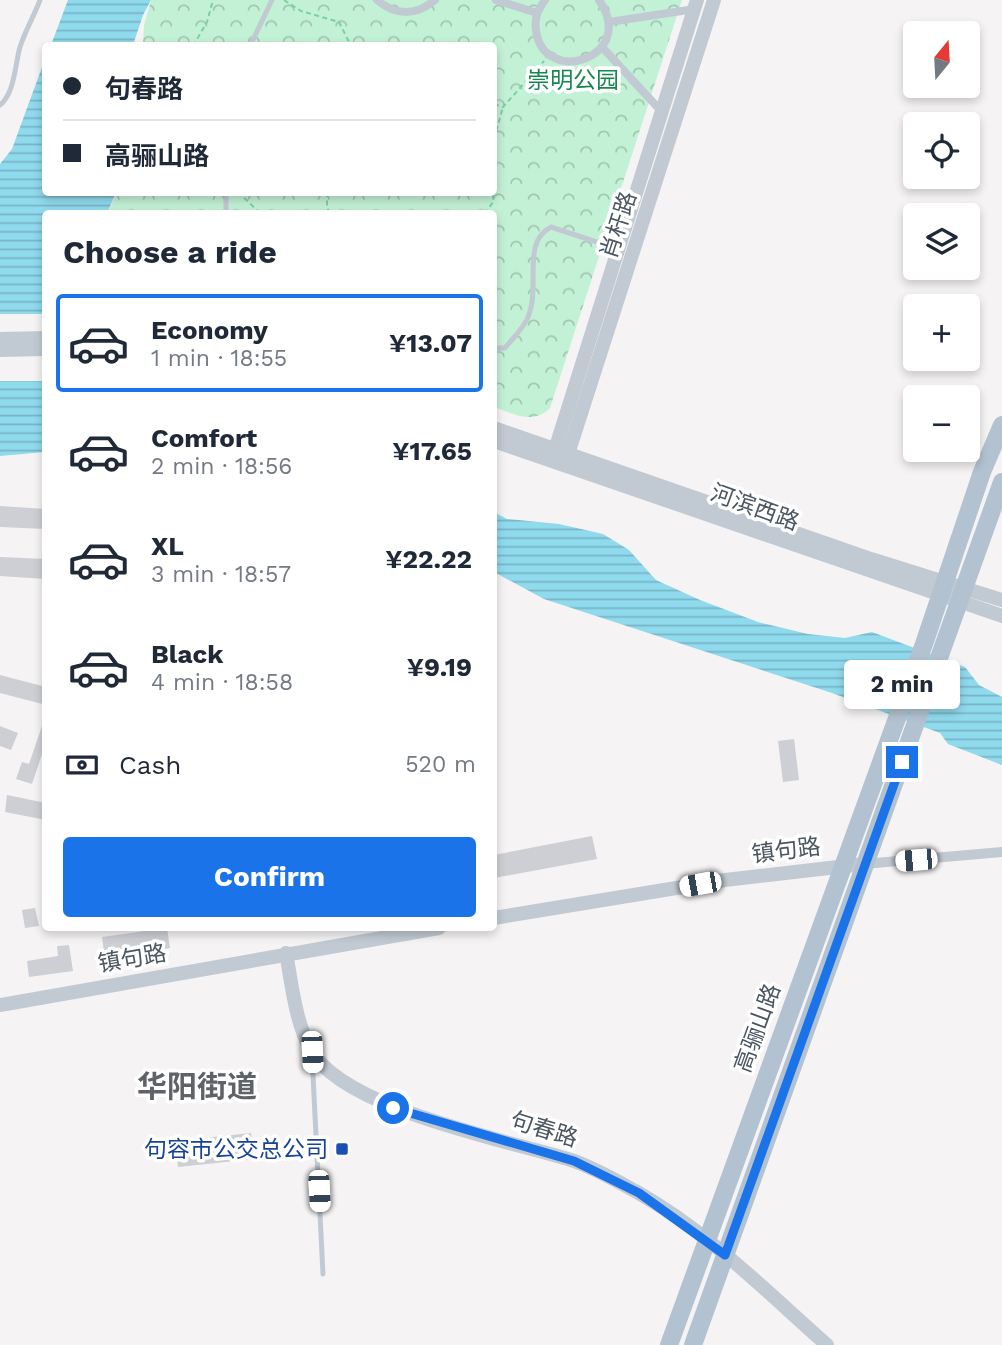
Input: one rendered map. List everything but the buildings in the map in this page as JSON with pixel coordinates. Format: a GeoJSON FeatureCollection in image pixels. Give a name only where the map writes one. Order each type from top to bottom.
{"type":"FeatureCollection","features":[{"type":"Feature","properties":{"kind":"main road"},"geometry":{"type":"LineString","coordinates":[[942,589],[1002,425]]}},
{"type":"Feature","properties":{"kind":"main road"},"geometry":{"type":"LineString","coordinates":[[960,595],[1002,482]]}},
{"type":"Feature","properties":{"kind":"main road","name":"高骊山路"},"geometry":{"type":"LineString","coordinates":[[669,1345],[942,589]]}},
{"type":"Feature","properties":{"kind":"main road","name":"高骊山路"},"geometry":{"type":"LineString","coordinates":[[693,1345],[960,595]]}},
{"type":"Feature","properties":{"kind":"street"},"geometry":{"type":"LineString","coordinates":[[377,0],[400,13],[413,12],[435,0]]}},
{"type":"Feature","properties":{"kind":"street"},"geometry":{"type":"LineString","coordinates":[[495,0],[537,13]]}},
{"type":"Feature","properties":{"kind":"street"},"geometry":{"type":"LineString","coordinates":[[545,0],[537,13],[536,36],[550,55],[571,62],[583,61],[602,47],[609,22],[599,0]]}},
{"type":"Feature","properties":{"kind":"street","name":"肖杆路"},"geometry":{"type":"LineString","coordinates":[[560,456],[715,0]]}},
{"type":"Feature","properties":{"kind":"street"},"geometry":{"type":"LineString","coordinates":[[609,22],[696,4]]}},
{"type":"Feature","properties":{"kind":"street","name":"肖杆路"},"geometry":{"type":"LineString","coordinates":[[560,456],[618,249],[696,4]]}},
{"type":"Feature","properties":{"kind":"street"},"geometry":{"type":"LineString","coordinates":[[602,47],[662,112]]}},
{"type":"Feature","properties":{"kind":"street"},"geometry":{"type":"LineString","coordinates":[[0,339],[42,338]]}},
{"type":"Feature","properties":{"kind":"street"},"geometry":{"type":"LineString","coordinates":[[0,350],[42,349]]}},
{"type":"Feature","properties":{"kind":"street","name":"河滨西路"},"geometry":{"type":"LineString","coordinates":[[497,429],[560,456],[960,595],[1002,616]]}},
{"type":"Feature","properties":{"kind":"street","name":"河滨西路"},"geometry":{"type":"LineString","coordinates":[[497,442],[560,456]]}},
{"type":"Feature","properties":{"kind":"street","name":"河滨西路"},"geometry":{"type":"LineString","coordinates":[[960,595],[1002,600]]}},
{"type":"Feature","properties":{"kind":"street","name":"镇句路"},"geometry":{"type":"LineString","coordinates":[[497,918],[725,880],[842,866],[1002,852]]}},
{"type":"Feature","properties":{"kind":"street","name":"镇句路"},"geometry":{"type":"LineString","coordinates":[[0,1005],[421,931]]}},
{"type":"Feature","properties":{"kind":"street","name":"句春路"},"geometry":{"type":"LineString","coordinates":[[286,953],[297,1016],[312,1052],[346,1084],[393,1108],[574,1161],[639,1193],[706,1239],[827,1345]]}},
{"type":"Feature","properties":{"kind":"lane"},"geometry":{"type":"LineString","coordinates":[[0,105],[9,90],[20,47],[40,0]]}},
{"type":"Feature","properties":{"kind":"lane"},"geometry":{"type":"LineString","coordinates":[[252,42],[272,0]]}},
{"type":"Feature","properties":{"kind":"lane"},"geometry":{"type":"LineString","coordinates":[[497,348],[505,348],[528,317],[536,276],[533,246],[539,233],[551,227],[618,249]]}},
{"type":"Feature","properties":{"kind":"lane"},"geometry":{"type":"LineString","coordinates":[[312,1052],[323,1274]]}},
{"type":"Feature","properties":{"kind":"path"},"geometry":{"type":"LineString","coordinates":[[195,42],[206,22],[213,0]]}},
{"type":"Feature","properties":{"kind":"path"},"geometry":{"type":"LineString","coordinates":[[284,0],[301,11],[339,22],[349,42]]}},
{"type":"Feature","properties":{"kind":"path"},"geometry":{"type":"LineString","coordinates":[[497,128],[503,107],[550,55]]}},
{"type":"Feature","properties":{"kind":"path"},"geometry":{"type":"LineString","coordinates":[[497,105],[503,107]]}},
{"type":"Feature","properties":{"kind":"path"},"geometry":{"type":"LineString","coordinates":[[242,196],[257,210]]}},
{"type":"Feature","properties":{"kind":"green space","name":"崇明公园"},"geometry":{"type":"Polygon","coordinates":[[[151,0],[682,0],[550,408],[530,417],[497,408],[497,210],[109,210],[116,196],[497,196],[497,42],[143,42],[144,25],[151,0]]]}},
{"type":"Feature","properties":{"kind":"water"},"geometry":{"type":"Polygon","coordinates":[[[68,0],[151,0],[134,42],[52,42],[68,0]]]}},
{"type":"Feature","properties":{"kind":"water"},"geometry":{"type":"Polygon","coordinates":[[[42,67],[42,196],[115,196],[108,210],[42,210],[42,314],[0,314],[0,164],[12,149],[42,67]]]}},
{"type":"Feature","properties":{"kind":"water"},"geometry":{"type":"Polygon","coordinates":[[[0,381],[42,381],[42,452],[0,456],[0,381]]]}},
{"type":"Feature","properties":{"kind":"water"},"geometry":{"type":"Polygon","coordinates":[[[497,514],[507,519],[559,524],[603,534],[629,550],[656,580],[758,622],[808,634],[845,638],[872,632],[965,667],[979,685],[1002,697],[1002,765],[948,744],[940,733],[832,693],[544,599],[497,574],[497,514]]]}},
{"type":"Feature","properties":{"kind":"place","name":"句容市公交总公司"},"geometry":{"type":"Point","coordinates":[342,1149]}},
{"type":"Feature","properties":{"kind":"district","name":"华阳街道"},"geometry":{"type":"Point","coordinates":[197,1087]}},
{"type":"Feature","properties":{"kind":"route"},"geometry":{"type":"LineString","coordinates":[[393,1108],[574,1161],[639,1193],[725,1255],[902,762]]}}]}
